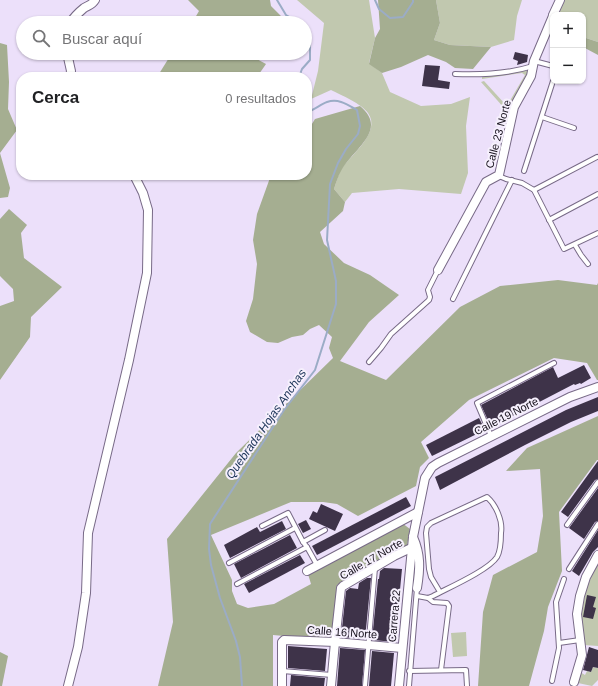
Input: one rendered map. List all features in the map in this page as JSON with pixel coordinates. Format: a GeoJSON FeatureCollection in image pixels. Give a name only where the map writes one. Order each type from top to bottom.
{"type":"FeatureCollection","features":[{"type":"Feature","properties":{"kind":"street"},"geometry":{"type":"LineString","coordinates":[[75,16],[85,7],[93,4],[95,0]]}},
{"type":"Feature","properties":{"kind":"street","name":"Calle 23 Norte"},"geometry":{"type":"LineString","coordinates":[[554,12],[560,0]]}},
{"type":"Feature","properties":{"kind":"street","name":"Calle 23 Norte"},"geometry":{"type":"LineString","coordinates":[[438,270],[486,182],[499,175],[514,107],[531,76],[534,64],[550,23]]}},
{"type":"Feature","properties":{"kind":"street"},"geometry":{"type":"LineString","coordinates":[[69,60],[71,72]]}},
{"type":"Feature","properties":{"kind":"street"},"geometry":{"type":"LineString","coordinates":[[68,686],[78,647],[86,592],[88,533],[129,360],[147,273],[148,210],[143,193],[136,180]]}},
{"type":"Feature","properties":{"kind":"street","name":"Calle 19 Norte"},"geometry":{"type":"LineString","coordinates":[[428,471],[438,463],[570,397],[598,387]]}},
{"type":"Feature","properties":{"kind":"street","name":"Carrera 22"},"geometry":{"type":"LineString","coordinates":[[399,686],[411,548],[425,478],[428,471]]}},
{"type":"Feature","properties":{"kind":"street"},"geometry":{"type":"LineString","coordinates":[[306,571],[418,512]]}},
{"type":"Feature","properties":{"kind":"street"},"geometry":{"type":"LineString","coordinates":[[413,537],[418,547],[420,556],[417,592]]}},
{"type":"Feature","properties":{"kind":"street","name":"Calle 17 Norte"},"geometry":{"type":"LineString","coordinates":[[335,642],[341,588],[345,583],[411,548]]}},
{"type":"Feature","properties":{"kind":"street"},"geometry":{"type":"LineString","coordinates":[[573,684],[582,655],[577,614],[580,596],[586,577],[598,555]]}},
{"type":"Feature","properties":{"kind":"street","name":"Calle 16 Norte"},"geometry":{"type":"LineString","coordinates":[[282,671],[282,642],[284,640],[335,642],[402,648]]}},
{"type":"Feature","properties":{"kind":"street"},"geometry":{"type":"LineString","coordinates":[[331,686],[335,642]]}},
{"type":"Feature","properties":{"kind":"street"},"geometry":{"type":"LineString","coordinates":[[282,671],[282,686]]}},
{"type":"Feature","properties":{"kind":"lane"},"geometry":{"type":"LineString","coordinates":[[455,74],[474,75],[506,72],[534,64],[550,66]]}},
{"type":"Feature","properties":{"kind":"lane"},"geometry":{"type":"LineString","coordinates":[[524,171],[552,84]]}},
{"type":"Feature","properties":{"kind":"lane"},"geometry":{"type":"LineString","coordinates":[[542,117],[574,128]]}},
{"type":"Feature","properties":{"kind":"lane"},"geometry":{"type":"LineString","coordinates":[[534,190],[597,157]]}},
{"type":"Feature","properties":{"kind":"lane"},"geometry":{"type":"LineString","coordinates":[[499,175],[522,183],[534,190],[562,248],[566,249],[598,233]]}},
{"type":"Feature","properties":{"kind":"lane"},"geometry":{"type":"LineString","coordinates":[[453,299],[512,180]]}},
{"type":"Feature","properties":{"kind":"lane"},"geometry":{"type":"LineString","coordinates":[[549,220],[598,194]]}},
{"type":"Feature","properties":{"kind":"lane"},"geometry":{"type":"LineString","coordinates":[[575,245],[588,264]]}},
{"type":"Feature","properties":{"kind":"lane"},"geometry":{"type":"LineString","coordinates":[[369,362],[391,334],[429,300],[430,297],[428,290],[438,270]]}},
{"type":"Feature","properties":{"kind":"lane"},"geometry":{"type":"LineString","coordinates":[[492,436],[477,403],[554,362]]}},
{"type":"Feature","properties":{"kind":"lane"},"geometry":{"type":"LineString","coordinates":[[567,525],[598,482]]}},
{"type":"Feature","properties":{"kind":"lane"},"geometry":{"type":"LineString","coordinates":[[428,598],[440,592],[486,567],[496,558],[499,551],[502,523],[487,497],[431,523],[427,527],[426,533],[429,569],[431,576],[440,592]]}},
{"type":"Feature","properties":{"kind":"lane"},"geometry":{"type":"LineString","coordinates":[[262,526],[288,513],[317,565]]}},
{"type":"Feature","properties":{"kind":"lane"},"geometry":{"type":"LineString","coordinates":[[569,569],[598,524]]}},
{"type":"Feature","properties":{"kind":"lane"},"geometry":{"type":"LineString","coordinates":[[229,562],[295,528]]}},
{"type":"Feature","properties":{"kind":"lane"},"geometry":{"type":"LineString","coordinates":[[303,542],[325,530]]}},
{"type":"Feature","properties":{"kind":"lane"},"geometry":{"type":"LineString","coordinates":[[237,584],[307,547]]}},
{"type":"Feature","properties":{"kind":"lane"},"geometry":{"type":"LineString","coordinates":[[365,686],[375,567]]}},
{"type":"Feature","properties":{"kind":"lane"},"geometry":{"type":"LineString","coordinates":[[552,681],[559,648],[556,602],[564,579]]}},
{"type":"Feature","properties":{"kind":"lane"},"geometry":{"type":"LineString","coordinates":[[409,686],[409,671],[417,592],[434,602],[447,603],[450,606],[441,670]]}},
{"type":"Feature","properties":{"kind":"lane"},"geometry":{"type":"LineString","coordinates":[[559,643],[580,640]]}},
{"type":"Feature","properties":{"kind":"lane"},"geometry":{"type":"LineString","coordinates":[[409,671],[466,670],[467,686]]}},
{"type":"Feature","properties":{"kind":"lane"},"geometry":{"type":"LineString","coordinates":[[282,671],[332,675]]}},
{"type":"Feature","properties":{"kind":"green space"},"geometry":{"type":"Polygon","coordinates":[[[188,0],[270,0],[271,6],[281,16],[196,16],[199,11],[188,0]]]}},
{"type":"Feature","properties":{"kind":"green space"},"geometry":{"type":"Polygon","coordinates":[[[297,0],[369,0],[375,38],[369,63],[382,73],[390,92],[421,106],[451,104],[470,97],[466,126],[468,173],[461,194],[399,189],[352,193],[345,202],[334,189],[340,171],[368,136],[371,128],[371,121],[368,113],[361,106],[331,90],[312,99],[318,71],[324,23],[297,0]]]}},
{"type":"Feature","properties":{"kind":"green space"},"geometry":{"type":"Polygon","coordinates":[[[378,0],[436,0],[440,23],[434,40],[450,45],[491,47],[473,69],[455,68],[446,62],[428,55],[401,67],[382,73],[369,64],[375,38],[380,29],[378,0]]]}},
{"type":"Feature","properties":{"kind":"green space"},"geometry":{"type":"Polygon","coordinates":[[[436,0],[522,0],[517,16],[514,40],[491,47],[450,45],[434,40],[440,23],[436,0]]]}},
{"type":"Feature","properties":{"kind":"green space"},"geometry":{"type":"Polygon","coordinates":[[[565,0],[598,0],[598,42],[586,38],[586,12],[558,12],[565,0]]]}},
{"type":"Feature","properties":{"kind":"green space"},"geometry":{"type":"Polygon","coordinates":[[[586,38],[598,42],[598,55],[586,49],[586,38]]]}},
{"type":"Feature","properties":{"kind":"green space"},"geometry":{"type":"Polygon","coordinates":[[[0,43],[7,45],[9,82],[8,109],[16,128],[16,131],[0,153],[0,43]]]}},
{"type":"Feature","properties":{"kind":"green space"},"geometry":{"type":"Polygon","coordinates":[[[168,60],[259,60],[266,64],[260,72],[160,72],[168,60]]]}},
{"type":"Feature","properties":{"kind":"green space"},"geometry":{"type":"Polygon","coordinates":[[[529,71],[509,109],[505,109],[481,82],[484,81],[505,104],[508,104],[525,75],[522,73],[482,79],[482,77],[529,71]]]}},
{"type":"Feature","properties":{"kind":"green space"},"geometry":{"type":"Polygon","coordinates":[[[360,106],[368,115],[371,123],[370,131],[366,139],[341,171],[334,189],[345,202],[343,211],[320,232],[324,244],[344,263],[370,275],[399,295],[369,322],[340,361],[386,380],[460,307],[500,286],[558,280],[597,285],[598,283],[598,380],[587,363],[554,358],[469,400],[421,442],[429,458],[420,467],[416,486],[358,516],[337,504],[323,502],[291,502],[211,535],[232,580],[232,591],[237,604],[248,608],[274,604],[311,584],[308,574],[402,523],[410,529],[407,546],[337,585],[332,638],[329,640],[273,635],[273,686],[158,686],[173,622],[167,539],[236,453],[333,358],[329,348],[332,337],[319,325],[310,329],[303,335],[292,337],[278,343],[267,342],[250,332],[246,321],[253,299],[257,264],[253,240],[257,214],[269,180],[312,180],[312,124],[315,119],[360,106]]]}},
{"type":"Feature","properties":{"kind":"green space"},"geometry":{"type":"Polygon","coordinates":[[[0,153],[10,188],[8,197],[0,198],[0,153]]]}},
{"type":"Feature","properties":{"kind":"green space"},"geometry":{"type":"Polygon","coordinates":[[[9,209],[27,225],[21,233],[24,258],[62,287],[31,317],[30,337],[0,380],[0,306],[14,301],[13,289],[0,276],[0,219],[9,209]]]}},
{"type":"Feature","properties":{"kind":"green space"},"geometry":{"type":"Polygon","coordinates":[[[598,416],[598,460],[559,512],[562,571],[548,607],[544,631],[529,686],[478,686],[483,612],[493,575],[537,552],[543,516],[540,469],[506,471],[527,448],[598,416]]]}},
{"type":"Feature","properties":{"kind":"green space"},"geometry":{"type":"Polygon","coordinates":[[[598,562],[598,646],[584,645],[581,613],[586,589],[598,562]]]}},
{"type":"Feature","properties":{"kind":"green space"},"geometry":{"type":"Polygon","coordinates":[[[466,632],[467,656],[453,657],[451,633],[466,632]]]}},
{"type":"Feature","properties":{"kind":"green space"},"geometry":{"type":"Polygon","coordinates":[[[0,652],[8,656],[2,686],[0,686],[0,652]]]}},
{"type":"Feature","properties":{"kind":"green space"},"geometry":{"type":"Polygon","coordinates":[[[593,667],[598,668],[598,680],[592,686],[578,683],[580,672],[585,675],[587,671],[591,672],[593,667]]]}},
{"type":"Feature","properties":{"kind":"building"},"geometry":{"type":"Polygon","coordinates":[[[515,52],[528,55],[527,62],[517,65],[518,61],[513,59],[515,52]]]}},
{"type":"Feature","properties":{"kind":"building"},"geometry":{"type":"Polygon","coordinates":[[[425,65],[440,66],[438,80],[450,82],[449,89],[422,86],[425,65]]]}},
{"type":"Feature","properties":{"kind":"building"},"geometry":{"type":"Polygon","coordinates":[[[584,365],[591,378],[581,384],[574,384],[491,427],[481,405],[553,367],[558,378],[584,365]]]}},
{"type":"Feature","properties":{"kind":"building"},"geometry":{"type":"Polygon","coordinates":[[[598,397],[598,411],[571,422],[525,445],[440,490],[435,477],[566,410],[598,397]]]}},
{"type":"Feature","properties":{"kind":"building"},"geometry":{"type":"Polygon","coordinates":[[[479,418],[485,430],[432,456],[426,445],[479,418]]]}},
{"type":"Feature","properties":{"kind":"building"},"geometry":{"type":"Polygon","coordinates":[[[598,461],[598,479],[595,480],[568,517],[561,512],[598,461]]]}},
{"type":"Feature","properties":{"kind":"building"},"geometry":{"type":"Polygon","coordinates":[[[598,488],[598,521],[595,522],[584,539],[569,528],[598,488]]]}},
{"type":"Feature","properties":{"kind":"building"},"geometry":{"type":"Polygon","coordinates":[[[406,497],[411,506],[317,555],[312,546],[406,497]]]}},
{"type":"Feature","properties":{"kind":"building"},"geometry":{"type":"Polygon","coordinates":[[[321,504],[343,514],[335,531],[309,519],[313,511],[317,513],[321,504]]]}},
{"type":"Feature","properties":{"kind":"building"},"geometry":{"type":"Polygon","coordinates":[[[306,520],[311,529],[303,533],[298,524],[306,520]]]}},
{"type":"Feature","properties":{"kind":"building"},"geometry":{"type":"Polygon","coordinates":[[[282,521],[286,529],[230,558],[224,545],[257,527],[260,532],[282,521]]]}},
{"type":"Feature","properties":{"kind":"building"},"geometry":{"type":"Polygon","coordinates":[[[598,530],[598,547],[593,552],[579,576],[572,571],[598,530]]]}},
{"type":"Feature","properties":{"kind":"building"},"geometry":{"type":"Polygon","coordinates":[[[290,535],[297,548],[241,578],[234,564],[290,535]]]}},
{"type":"Feature","properties":{"kind":"building"},"geometry":{"type":"Polygon","coordinates":[[[300,555],[305,563],[249,593],[244,584],[300,555]]]}},
{"type":"Feature","properties":{"kind":"building"},"geometry":{"type":"Polygon","coordinates":[[[384,568],[402,569],[395,642],[372,640],[378,579],[380,571],[384,568]]]}},
{"type":"Feature","properties":{"kind":"building"},"geometry":{"type":"Polygon","coordinates":[[[367,578],[371,578],[365,639],[341,637],[346,591],[350,588],[358,589],[359,583],[367,578]]]}},
{"type":"Feature","properties":{"kind":"building"},"geometry":{"type":"Polygon","coordinates":[[[587,595],[596,597],[593,607],[596,608],[593,619],[583,617],[587,595]]]}},
{"type":"Feature","properties":{"kind":"building"},"geometry":{"type":"Polygon","coordinates":[[[288,646],[327,649],[325,671],[288,668],[288,646]]]}},
{"type":"Feature","properties":{"kind":"building"},"geometry":{"type":"Polygon","coordinates":[[[589,647],[598,650],[598,668],[593,667],[591,672],[583,670],[589,647]]]}},
{"type":"Feature","properties":{"kind":"building"},"geometry":{"type":"Polygon","coordinates":[[[340,648],[365,650],[362,686],[337,686],[340,648]]]}},
{"type":"Feature","properties":{"kind":"building"},"geometry":{"type":"Polygon","coordinates":[[[372,651],[394,653],[391,686],[369,686],[372,651]]]}},
{"type":"Feature","properties":{"kind":"building"},"geometry":{"type":"Polygon","coordinates":[[[291,675],[325,678],[324,686],[290,686],[291,675]]]}},
{"type":"Feature","properties":{"kind":"waterway","name":"Quebrada Hojas Anchas"},"geometry":{"type":"LineString","coordinates":[[277,0],[288,16]]}},
{"type":"Feature","properties":{"kind":"waterway","name":"Quebrada Hojas Anchas"},"geometry":{"type":"LineString","coordinates":[[375,0],[379,9],[390,18],[403,17],[413,0]]}},
{"type":"Feature","properties":{"kind":"waterway","name":"Quebrada Hojas Anchas"},"geometry":{"type":"LineString","coordinates":[[301,72],[310,60]]}},
{"type":"Feature","properties":{"kind":"waterway","name":"Quebrada Hojas Anchas"},"geometry":{"type":"LineString","coordinates":[[242,686],[240,657],[236,641],[220,598],[211,565],[209,549],[210,524],[284,410],[315,370],[336,304],[336,281],[327,240],[330,184],[338,163],[346,149],[358,134],[360,126],[357,110],[339,101],[327,102],[312,110]]}}]}
